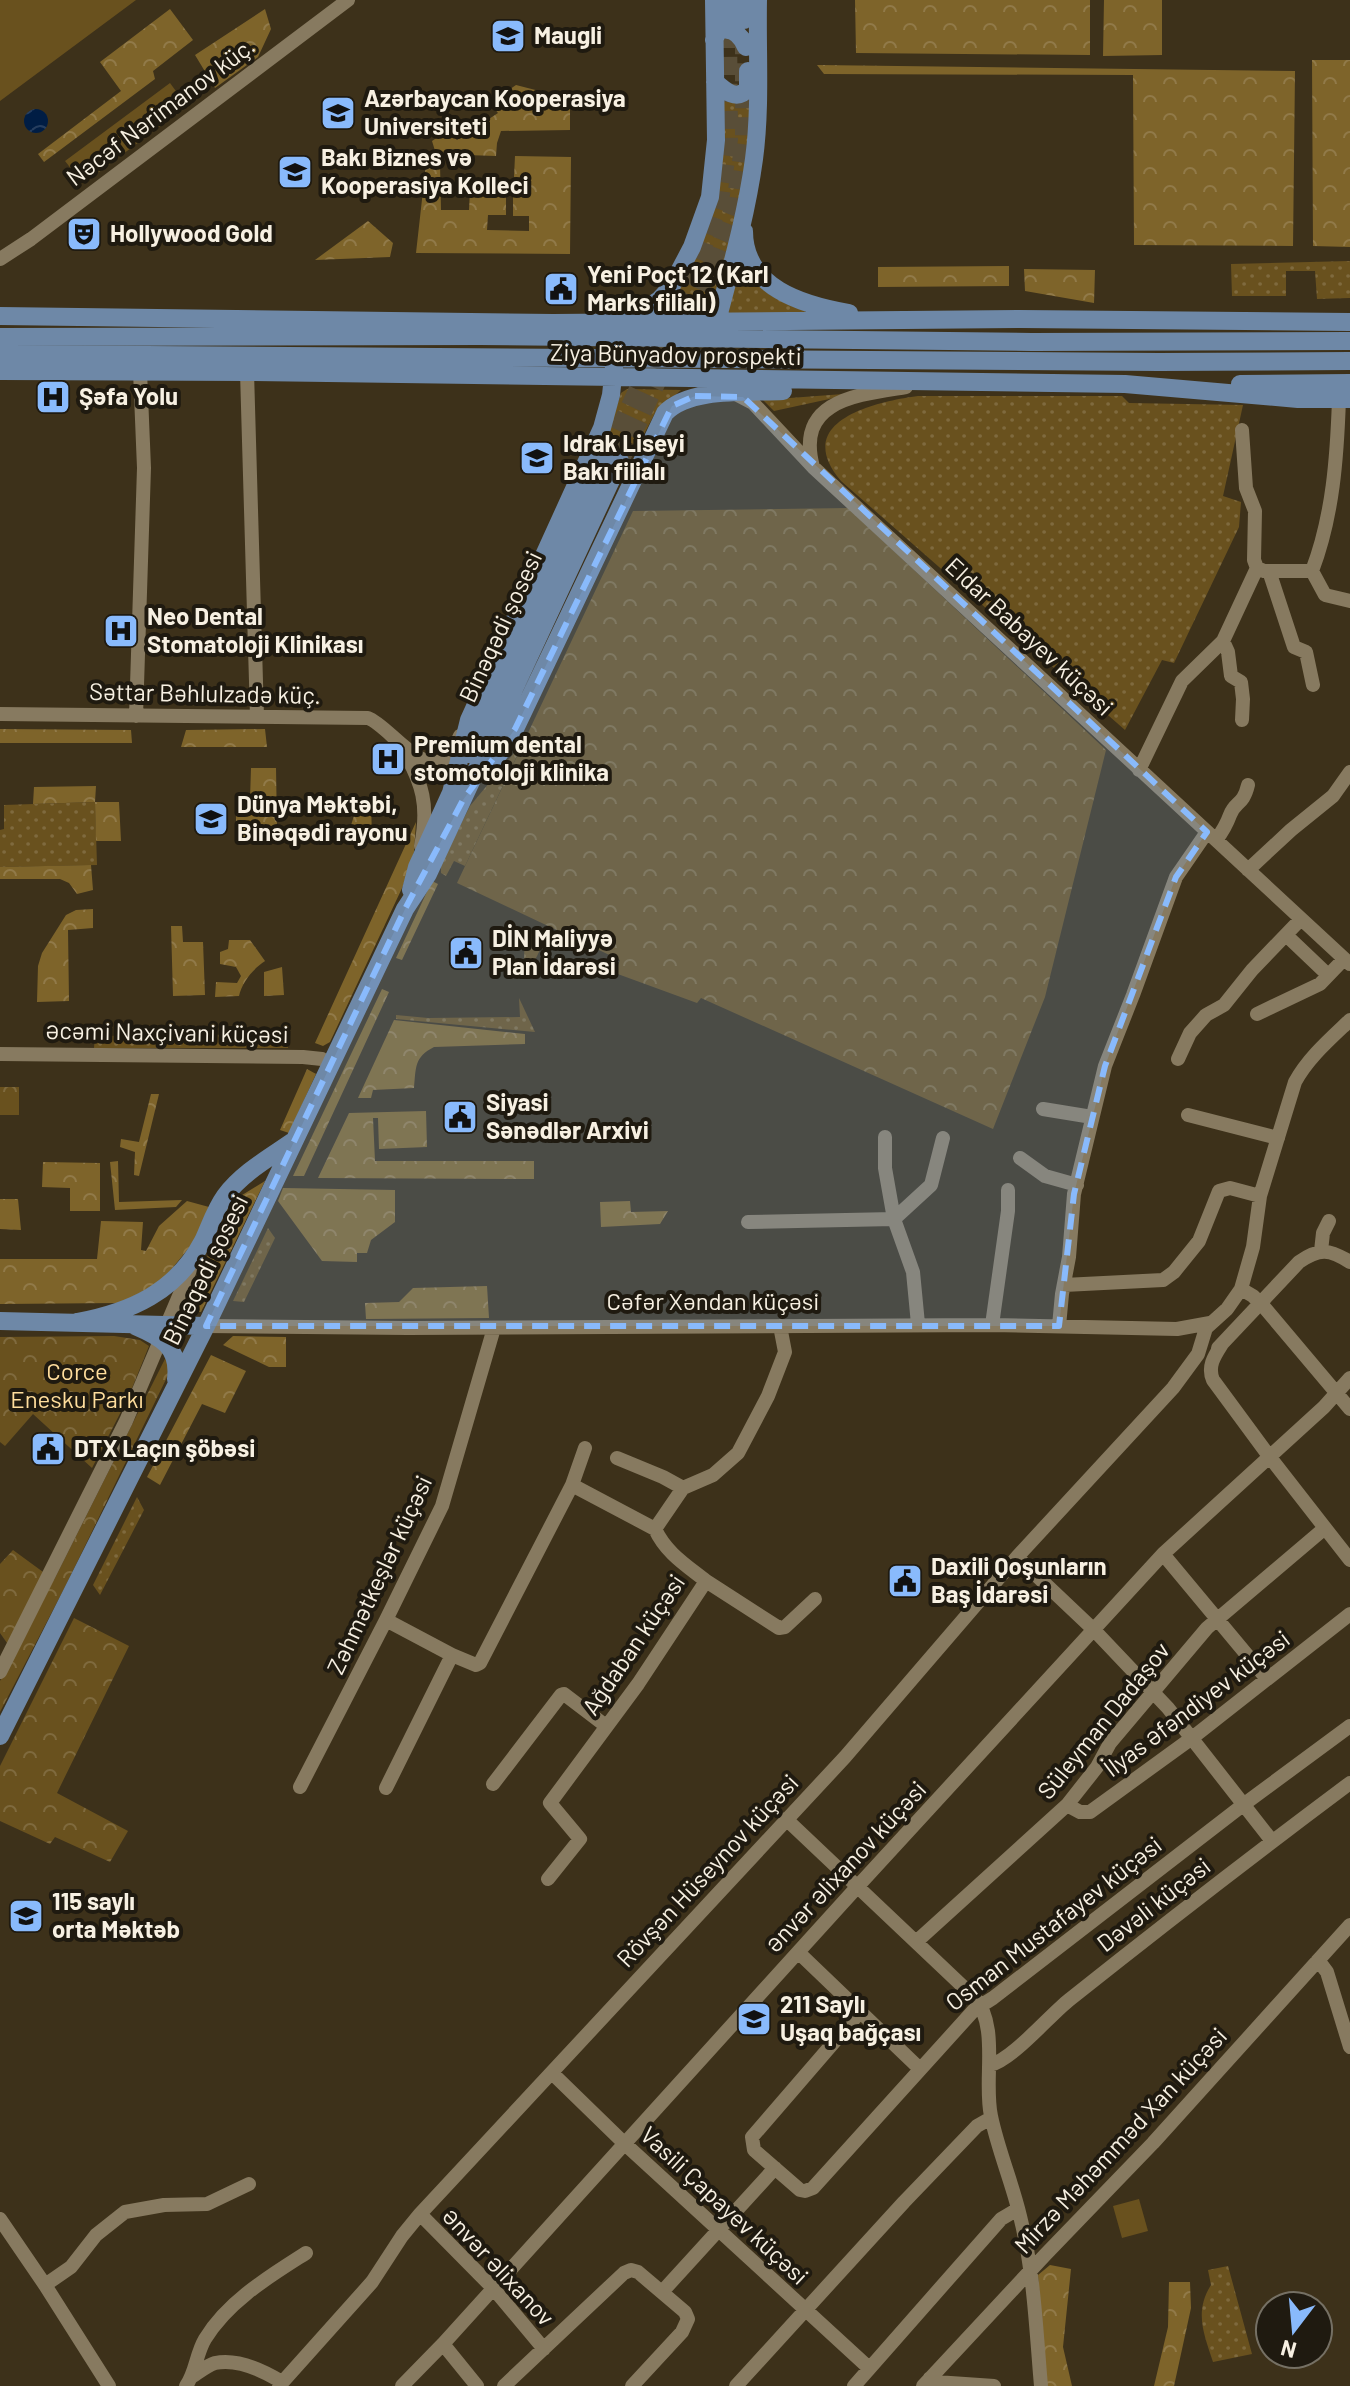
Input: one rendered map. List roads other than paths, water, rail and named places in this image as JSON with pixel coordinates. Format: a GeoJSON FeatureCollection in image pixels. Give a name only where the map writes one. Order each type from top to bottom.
{"type":"FeatureCollection","features":[{"type":"Feature","properties":{"kind":"main road"},"geometry":{"type":"LineString","coordinates":[[553,323],[583,315],[645,309],[671,287],[695,239],[713,184],[716,140],[714,0]]}},
{"type":"Feature","properties":{"kind":"main road"},"geometry":{"type":"LineString","coordinates":[[615,354],[617,361],[628,371],[662,378],[685,373],[699,363],[710,347],[746,205],[754,159],[757,111],[743,22],[728,0]]}},
{"type":"Feature","properties":{"kind":"main road"},"geometry":{"type":"LineString","coordinates":[[745,0],[743,22],[749,81],[757,111]]}},
{"type":"Feature","properties":{"kind":"main road"},"geometry":{"type":"LineString","coordinates":[[743,22],[758,0]]}},
{"type":"Feature","properties":{"kind":"main road"},"geometry":{"type":"LineString","coordinates":[[714,40],[718,31],[728,29],[741,37],[746,47]]}},
{"type":"Feature","properties":{"kind":"main road"},"geometry":{"type":"LineString","coordinates":[[715,82],[726,92],[736,95],[745,92],[749,81]]}},
{"type":"Feature","properties":{"kind":"main road"},"geometry":{"type":"LineString","coordinates":[[746,205],[745,245],[751,261],[765,281],[808,304],[895,321]]}},
{"type":"Feature","properties":{"kind":"main road","name":"Ziya Bünyadov prospekti"},"geometry":{"type":"LineString","coordinates":[[0,316],[553,323],[971,319],[1350,322]]}},
{"type":"Feature","properties":{"kind":"main road"},"geometry":{"type":"LineString","coordinates":[[971,319],[1161,341]]}},
{"type":"Feature","properties":{"kind":"main road"},"geometry":{"type":"LineString","coordinates":[[457,796],[469,720],[606,416],[614,378],[617,338],[626,330],[658,322]]}},
{"type":"Feature","properties":{"kind":"main road"},"geometry":{"type":"LineString","coordinates":[[681,322],[699,327],[705,333],[705,346],[699,363]]}},
{"type":"Feature","properties":{"kind":"main road"},"geometry":{"type":"LineString","coordinates":[[544,377],[576,371],[589,360],[591,350],[587,335],[570,326],[553,323]]}},
{"type":"Feature","properties":{"kind":"main road","name":"Ziya Bünyadov prospekti"},"geometry":{"type":"LineString","coordinates":[[0,337],[25,346]]}},
{"type":"Feature","properties":{"kind":"main road","name":"Ziya Bünyadov prospekti"},"geometry":{"type":"LineString","coordinates":[[1031,351],[1161,341],[1350,341]]}},
{"type":"Feature","properties":{"kind":"main road","name":"Ziya Bünyadov prospekti"},"geometry":{"type":"LineString","coordinates":[[0,354],[25,346],[1031,351],[1350,380]]}},
{"type":"Feature","properties":{"kind":"main road","name":"Ziya Bünyadov prospekti"},"geometry":{"type":"LineString","coordinates":[[1159,362],[1350,361]]}},
{"type":"Feature","properties":{"kind":"main road","name":"Ziya Bünyadov prospekti"},"geometry":{"type":"LineString","coordinates":[[0,371],[1125,384],[1298,399],[1344,399]]}},
{"type":"Feature","properties":{"kind":"main road"},"geometry":{"type":"LineString","coordinates":[[1125,384],[1350,380]]}},
{"type":"Feature","properties":{"kind":"main road"},"geometry":{"type":"LineString","coordinates":[[457,796],[501,752],[515,729],[658,424],[672,406],[695,396],[934,382]]}},
{"type":"Feature","properties":{"kind":"main road"},"geometry":{"type":"LineString","coordinates":[[587,461],[597,446],[604,443],[631,454],[635,460],[630,483]]}},
{"type":"Feature","properties":{"kind":"main road","name":"Binəqədi şosesi"},"geometry":{"type":"LineString","coordinates":[[0,1736],[176,1387],[198,1326],[295,1141],[405,909],[428,874],[457,796],[613,458]]}},
{"type":"Feature","properties":{"kind":"main road","name":"Binəqədi şosesi"},"geometry":{"type":"LineString","coordinates":[[405,909],[417,867],[457,796]]}},
{"type":"Feature","properties":{"kind":"main road"},"geometry":{"type":"LineString","coordinates":[[77,1322],[117,1314],[151,1296],[174,1279],[201,1243],[219,1205],[235,1184],[295,1141]]}},
{"type":"Feature","properties":{"kind":"main road"},"geometry":{"type":"LineString","coordinates":[[0,1321],[129,1323],[164,1332],[198,1326]]}},
{"type":"Feature","properties":{"kind":"main road"},"geometry":{"type":"LineString","coordinates":[[164,1332],[176,1356],[176,1387]]}},
{"type":"Feature","properties":{"kind":"street","name":"Nəcəf Nərimanov küç."},"geometry":{"type":"LineString","coordinates":[[0,259],[31,239],[348,0]]}},
{"type":"Feature","properties":{"kind":"street"},"geometry":{"type":"LineString","coordinates":[[136,716],[144,468],[140,371]]}},
{"type":"Feature","properties":{"kind":"street"},"geometry":{"type":"LineString","coordinates":[[247,372],[257,716]]}},
{"type":"Feature","properties":{"kind":"street","name":"Eldar Babayev küçəsi"},"geometry":{"type":"LineString","coordinates":[[662,378],[705,385],[737,394],[753,403],[813,467],[1347,962]]}},
{"type":"Feature","properties":{"kind":"street"},"geometry":{"type":"LineString","coordinates":[[813,467],[809,437],[819,419],[837,403],[875,392],[934,382]]}},
{"type":"Feature","properties":{"kind":"street"},"geometry":{"type":"LineString","coordinates":[[1312,571],[1320,551],[1330,505],[1344,399]]}},
{"type":"Feature","properties":{"kind":"street"},"geometry":{"type":"LineString","coordinates":[[1242,430],[1246,488],[1255,511],[1254,560],[1263,570],[1294,647],[1306,652],[1313,685]]}},
{"type":"Feature","properties":{"kind":"street"},"geometry":{"type":"LineString","coordinates":[[1263,570],[1312,571]]}},
{"type":"Feature","properties":{"kind":"street"},"geometry":{"type":"LineString","coordinates":[[1139,770],[1182,681],[1223,641],[1263,570]]}},
{"type":"Feature","properties":{"kind":"street"},"geometry":{"type":"LineString","coordinates":[[1312,571],[1325,595],[1350,601]]}},
{"type":"Feature","properties":{"kind":"street"},"geometry":{"type":"LineString","coordinates":[[1223,641],[1228,652],[1231,676],[1241,682],[1242,720]]}},
{"type":"Feature","properties":{"kind":"street","name":"Səttar Bəhlulzadə küç."},"geometry":{"type":"LineString","coordinates":[[0,714],[368,718],[377,722],[400,745]]}},
{"type":"Feature","properties":{"kind":"street"},"geometry":{"type":"LineString","coordinates":[[400,745],[428,761],[440,761],[451,753],[469,720]]}},
{"type":"Feature","properties":{"kind":"street"},"geometry":{"type":"LineString","coordinates":[[400,745],[416,772],[424,796],[425,817],[417,867]]}},
{"type":"Feature","properties":{"kind":"street"},"geometry":{"type":"LineString","coordinates":[[1248,870],[1279,840],[1333,796],[1345,790],[1350,772]]}},
{"type":"Feature","properties":{"kind":"street"},"geometry":{"type":"LineString","coordinates":[[1059,1326],[1077,1185],[1109,1052],[1178,871],[1211,836],[1225,830],[1232,810],[1243,800],[1248,785]]}},
{"type":"Feature","properties":{"kind":"street"},"geometry":{"type":"LineString","coordinates":[[1178,1059],[1190,1033],[1206,1015],[1224,1005],[1252,970],[1301,919]]}},
{"type":"Feature","properties":{"kind":"street"},"geometry":{"type":"LineString","coordinates":[[1286,935],[1328,975]]}},
{"type":"Feature","properties":{"kind":"street"},"geometry":{"type":"LineString","coordinates":[[1257,1014],[1320,984],[1347,962]]}},
{"type":"Feature","properties":{"kind":"street"},"geometry":{"type":"LineString","coordinates":[[1173,1388],[1193,1361],[1210,1323],[1227,1309],[1243,1285],[1253,1247],[1260,1196],[1290,1097],[1302,1069],[1350,1020]]}},
{"type":"Feature","properties":{"kind":"street","name":"Əcəmi Naxçivani küçəsi"},"geometry":{"type":"LineString","coordinates":[[0,1054],[303,1057],[317,1058],[331,1064]]}},
{"type":"Feature","properties":{"kind":"street"},"geometry":{"type":"LineString","coordinates":[[1043,1109],[1092,1117]]}},
{"type":"Feature","properties":{"kind":"street"},"geometry":{"type":"LineString","coordinates":[[1188,1115],[1278,1138]]}},
{"type":"Feature","properties":{"kind":"street"},"geometry":{"type":"LineString","coordinates":[[885,1137],[885,1168],[894,1219],[913,1272],[918,1324]]}},
{"type":"Feature","properties":{"kind":"street"},"geometry":{"type":"LineString","coordinates":[[748,1222],[894,1219],[931,1185],[943,1138]]}},
{"type":"Feature","properties":{"kind":"street"},"geometry":{"type":"LineString","coordinates":[[1020,1158],[1045,1176],[1077,1185]]}},
{"type":"Feature","properties":{"kind":"street"},"geometry":{"type":"LineString","coordinates":[[1064,1285],[1163,1280],[1174,1272],[1199,1241],[1219,1191],[1230,1188],[1260,1196]]}},
{"type":"Feature","properties":{"kind":"street"},"geometry":{"type":"LineString","coordinates":[[992,1325],[1008,1211],[1008,1190]]}},
{"type":"Feature","properties":{"kind":"street"},"geometry":{"type":"LineString","coordinates":[[1321,1251],[1323,1233],[1329,1221]]}},
{"type":"Feature","properties":{"kind":"street"},"geometry":{"type":"LineString","coordinates":[[0,1672],[126,1421],[201,1243]]}},
{"type":"Feature","properties":{"kind":"street"},"geometry":{"type":"LineString","coordinates":[[1173,1388],[1222,1344],[1299,1262],[1321,1251],[1350,1262]]}},
{"type":"Feature","properties":{"kind":"street"},"geometry":{"type":"LineString","coordinates":[[1243,1285],[1350,1409]]}},
{"type":"Feature","properties":{"kind":"street"},"geometry":{"type":"LineString","coordinates":[[177,1301],[178,1315],[198,1326]]}},
{"type":"Feature","properties":{"kind":"street","name":"Cəfər Xəndan küçəsi"},"geometry":{"type":"LineString","coordinates":[[198,1326],[494,1328],[918,1324],[1186,1329],[1210,1323]]}},
{"type":"Feature","properties":{"kind":"street"},"geometry":{"type":"LineString","coordinates":[[572,1485],[655,1529],[683,1488],[713,1475],[738,1453],[768,1396],[785,1352],[780,1326]]}},
{"type":"Feature","properties":{"kind":"street","name":"Zəhmətkeşlər küçəsi"},"geometry":{"type":"LineString","coordinates":[[300,1787],[442,1506],[494,1328]]}},
{"type":"Feature","properties":{"kind":"street"},"geometry":{"type":"LineString","coordinates":[[1186,1329],[1212,1348],[1222,1344]]}},
{"type":"Feature","properties":{"kind":"street"},"geometry":{"type":"LineString","coordinates":[[1222,1344],[1213,1359],[1211,1375],[1350,1560]]}},
{"type":"Feature","properties":{"kind":"street","name":"Ənvər Əlixanov küçəsi"},"geometry":{"type":"LineString","coordinates":[[402,2386],[1163,1554],[1324,1407],[1350,1378]]}},
{"type":"Feature","properties":{"kind":"street","name":"Rövşən Hüseynov küçəsi"},"geometry":{"type":"LineString","coordinates":[[281,2384],[372,2282],[420,2214],[845,1757],[1017,1557],[1173,1388]]}},
{"type":"Feature","properties":{"kind":"street"},"geometry":{"type":"LineString","coordinates":[[386,1620],[452,1655],[476,1665],[480,1663],[572,1485],[585,1448]]}},
{"type":"Feature","properties":{"kind":"street"},"geometry":{"type":"LineString","coordinates":[[617,1458],[683,1488]]}},
{"type":"Feature","properties":{"kind":"street","name":"Süleyman Dadaşov"},"geometry":{"type":"LineString","coordinates":[[916,1942],[1067,1805],[1097,1767],[1110,1743],[1216,1619],[1325,1528]]}},
{"type":"Feature","properties":{"kind":"street","name":"Ağdaban küçəsi"},"geometry":{"type":"LineString","coordinates":[[548,1879],[580,1839],[550,1803],[638,1684],[706,1581],[669,1552],[655,1529]]}},
{"type":"Feature","properties":{"kind":"street"},"geometry":{"type":"LineString","coordinates":[[1163,1554],[1267,1679]]}},
{"type":"Feature","properties":{"kind":"street"},"geometry":{"type":"LineString","coordinates":[[1017,1557],[1154,1692],[1272,1841]]}},
{"type":"Feature","properties":{"kind":"street"},"geometry":{"type":"LineString","coordinates":[[706,1581],[779,1628],[785,1627],[815,1599]]}},
{"type":"Feature","properties":{"kind":"street","name":"İlyas Əfəndiyev küçəsi"},"geometry":{"type":"LineString","coordinates":[[1067,1805],[1080,1812],[1090,1812],[1192,1738],[1350,1614]]}},
{"type":"Feature","properties":{"kind":"street"},"geometry":{"type":"LineString","coordinates":[[386,1788],[452,1655]]}},
{"type":"Feature","properties":{"kind":"street"},"geometry":{"type":"LineString","coordinates":[[493,1784],[561,1695],[564,1694],[606,1726]]}},
{"type":"Feature","properties":{"kind":"street","name":"Osman Mustafayev küçəsi"},"geometry":{"type":"LineString","coordinates":[[775,2168],[800,2190],[813,2188],[966,2016],[1350,1726]]}},
{"type":"Feature","properties":{"kind":"street","name":"Dəvəli küçəsi"},"geometry":{"type":"LineString","coordinates":[[990,2065],[1005,2059],[1067,2002],[1350,1783]]}},
{"type":"Feature","properties":{"kind":"street"},"geometry":{"type":"LineString","coordinates":[[786,1819],[981,2005],[986,2022],[990,2065],[991,2118],[1018,2209],[1030,2271],[1041,2386]]}},
{"type":"Feature","properties":{"kind":"street","name":"Mirzə Məhəmməd Xan küçəsi"},"geometry":{"type":"LineString","coordinates":[[926,2382],[1153,2143],[1350,1925]]}},
{"type":"Feature","properties":{"kind":"street"},"geometry":{"type":"LineString","coordinates":[[798,1952],[919,2068]]}},
{"type":"Feature","properties":{"kind":"street"},"geometry":{"type":"LineString","coordinates":[[1318,1960],[1327,1972],[1350,2047]]}},
{"type":"Feature","properties":{"kind":"street"},"geometry":{"type":"LineString","coordinates":[[662,2292],[775,2168],[754,2150],[752,2137],[860,2012]]}},
{"type":"Feature","properties":{"kind":"street","name":"Vasili Çapayev küçəsi"},"geometry":{"type":"LineString","coordinates":[[552,2073],[717,2230],[869,2368]]}},
{"type":"Feature","properties":{"kind":"street"},"geometry":{"type":"LineString","coordinates":[[736,2386],[977,2126],[991,2118]]}},
{"type":"Feature","properties":{"kind":"street"},"geometry":{"type":"LineString","coordinates":[[45,2285],[71,2267],[96,2235],[125,2212],[164,2205],[207,2204],[249,2184]]}},
{"type":"Feature","properties":{"kind":"street"},"geometry":{"type":"LineString","coordinates":[[854,2386],[1001,2219],[1018,2209]]}},
{"type":"Feature","properties":{"kind":"street","name":"Ənvər Əlixanov"},"geometry":{"type":"LineString","coordinates":[[420,2214],[493,2288],[544,2349]]}},
{"type":"Feature","properties":{"kind":"street"},"geometry":{"type":"LineString","coordinates":[[0,2219],[109,2386]]}},
{"type":"Feature","properties":{"kind":"street"},"geometry":{"type":"LineString","coordinates":[[189,2381],[203,2342],[218,2321],[260,2283],[306,2253]]}},
{"type":"Feature","properties":{"kind":"street"},"geometry":{"type":"LineString","coordinates":[[504,2386],[624,2273],[631,2270],[638,2272],[662,2292],[685,2312],[688,2319],[682,2332],[632,2386]]}},
{"type":"Feature","properties":{"kind":"street"},"geometry":{"type":"LineString","coordinates":[[443,2344],[477,2386]]}},
{"type":"Feature","properties":{"kind":"street"},"geometry":{"type":"LineString","coordinates":[[189,2381],[214,2363],[241,2364],[263,2370],[281,2384]]}},
{"type":"Feature","properties":{"kind":"street"},"geometry":{"type":"LineString","coordinates":[[926,2382],[994,2386]]}},
{"type":"Feature","properties":{"kind":"water"},"geometry":{"type":"Polygon","coordinates":[[[36,109],[47,116],[48,121],[41,132],[36,133],[25,126],[24,121],[31,110],[36,109]]]}},
{"type":"Feature","properties":{"kind":"tunnel"},"geometry":{"type":"LineString","coordinates":[[607,455],[698,261],[720,201],[729,139],[728,21]]}},
{"type":"Feature","properties":{"kind":"tunnel"},"geometry":{"type":"LineString","coordinates":[[620,461],[711,266],[735,205],[744,140],[744,34]]}},
{"type":"Feature","properties":{"kind":"place","name":"Maugli"},"geometry":{"type":"Point","coordinates":[508,36]}},
{"type":"Feature","properties":{"kind":"place","name":"Azərbaycan Kooperasiya Universiteti"},"geometry":{"type":"Point","coordinates":[338,113]}},
{"type":"Feature","properties":{"kind":"place","name":"Bakı Biznes və Kooperasiya Kolleci"},"geometry":{"type":"Point","coordinates":[295,172]}},
{"type":"Feature","properties":{"kind":"place","name":"Hollywood Gold"},"geometry":{"type":"Point","coordinates":[84,234]}},
{"type":"Feature","properties":{"kind":"place","name":"Yeni Poçt 12 (Karl Marks filialı)"},"geometry":{"type":"Point","coordinates":[561,289]}},
{"type":"Feature","properties":{"kind":"place","name":"Şəfa Yolu"},"geometry":{"type":"Point","coordinates":[53,397]}},
{"type":"Feature","properties":{"kind":"place","name":"Idrak Liseyi Bakı filialı"},"geometry":{"type":"Point","coordinates":[537,458]}},
{"type":"Feature","properties":{"kind":"place","name":"Neo Dental Stomatoloji Klinikası"},"geometry":{"type":"Point","coordinates":[121,631]}},
{"type":"Feature","properties":{"kind":"place","name":"Premium dental stomotoloji klinika"},"geometry":{"type":"Point","coordinates":[388,759]}},
{"type":"Feature","properties":{"kind":"place","name":"Dünya Məktəbi, Binəqədi rayonu"},"geometry":{"type":"Point","coordinates":[211,819]}},
{"type":"Feature","properties":{"kind":"place","name":"DİN Maliyyə Plan İdarəsi"},"geometry":{"type":"Point","coordinates":[466,953]}},
{"type":"Feature","properties":{"kind":"place","name":"Siyasi Sənədlər Arxivi"},"geometry":{"type":"Point","coordinates":[460,1117]}},
{"type":"Feature","properties":{"kind":"place","name":"DTX Laçın şöbəsi"},"geometry":{"type":"Point","coordinates":[48,1449]}},
{"type":"Feature","properties":{"kind":"place","name":"Daxili Qoşunların Baş İdarəsi"},"geometry":{"type":"Point","coordinates":[905,1581]}},
{"type":"Feature","properties":{"kind":"place","name":"115 saylı orta Məktəb"},"geometry":{"type":"Point","coordinates":[26,1916]}},
{"type":"Feature","properties":{"kind":"place","name":"211 Saylı Uşaq bağçası"},"geometry":{"type":"Point","coordinates":[754,2019]}},
{"type":"Feature","properties":{"kind":"park label","name":"Corce Enesku Parkı"},"geometry":{"type":"Point","coordinates":[77,1386]}}]}
